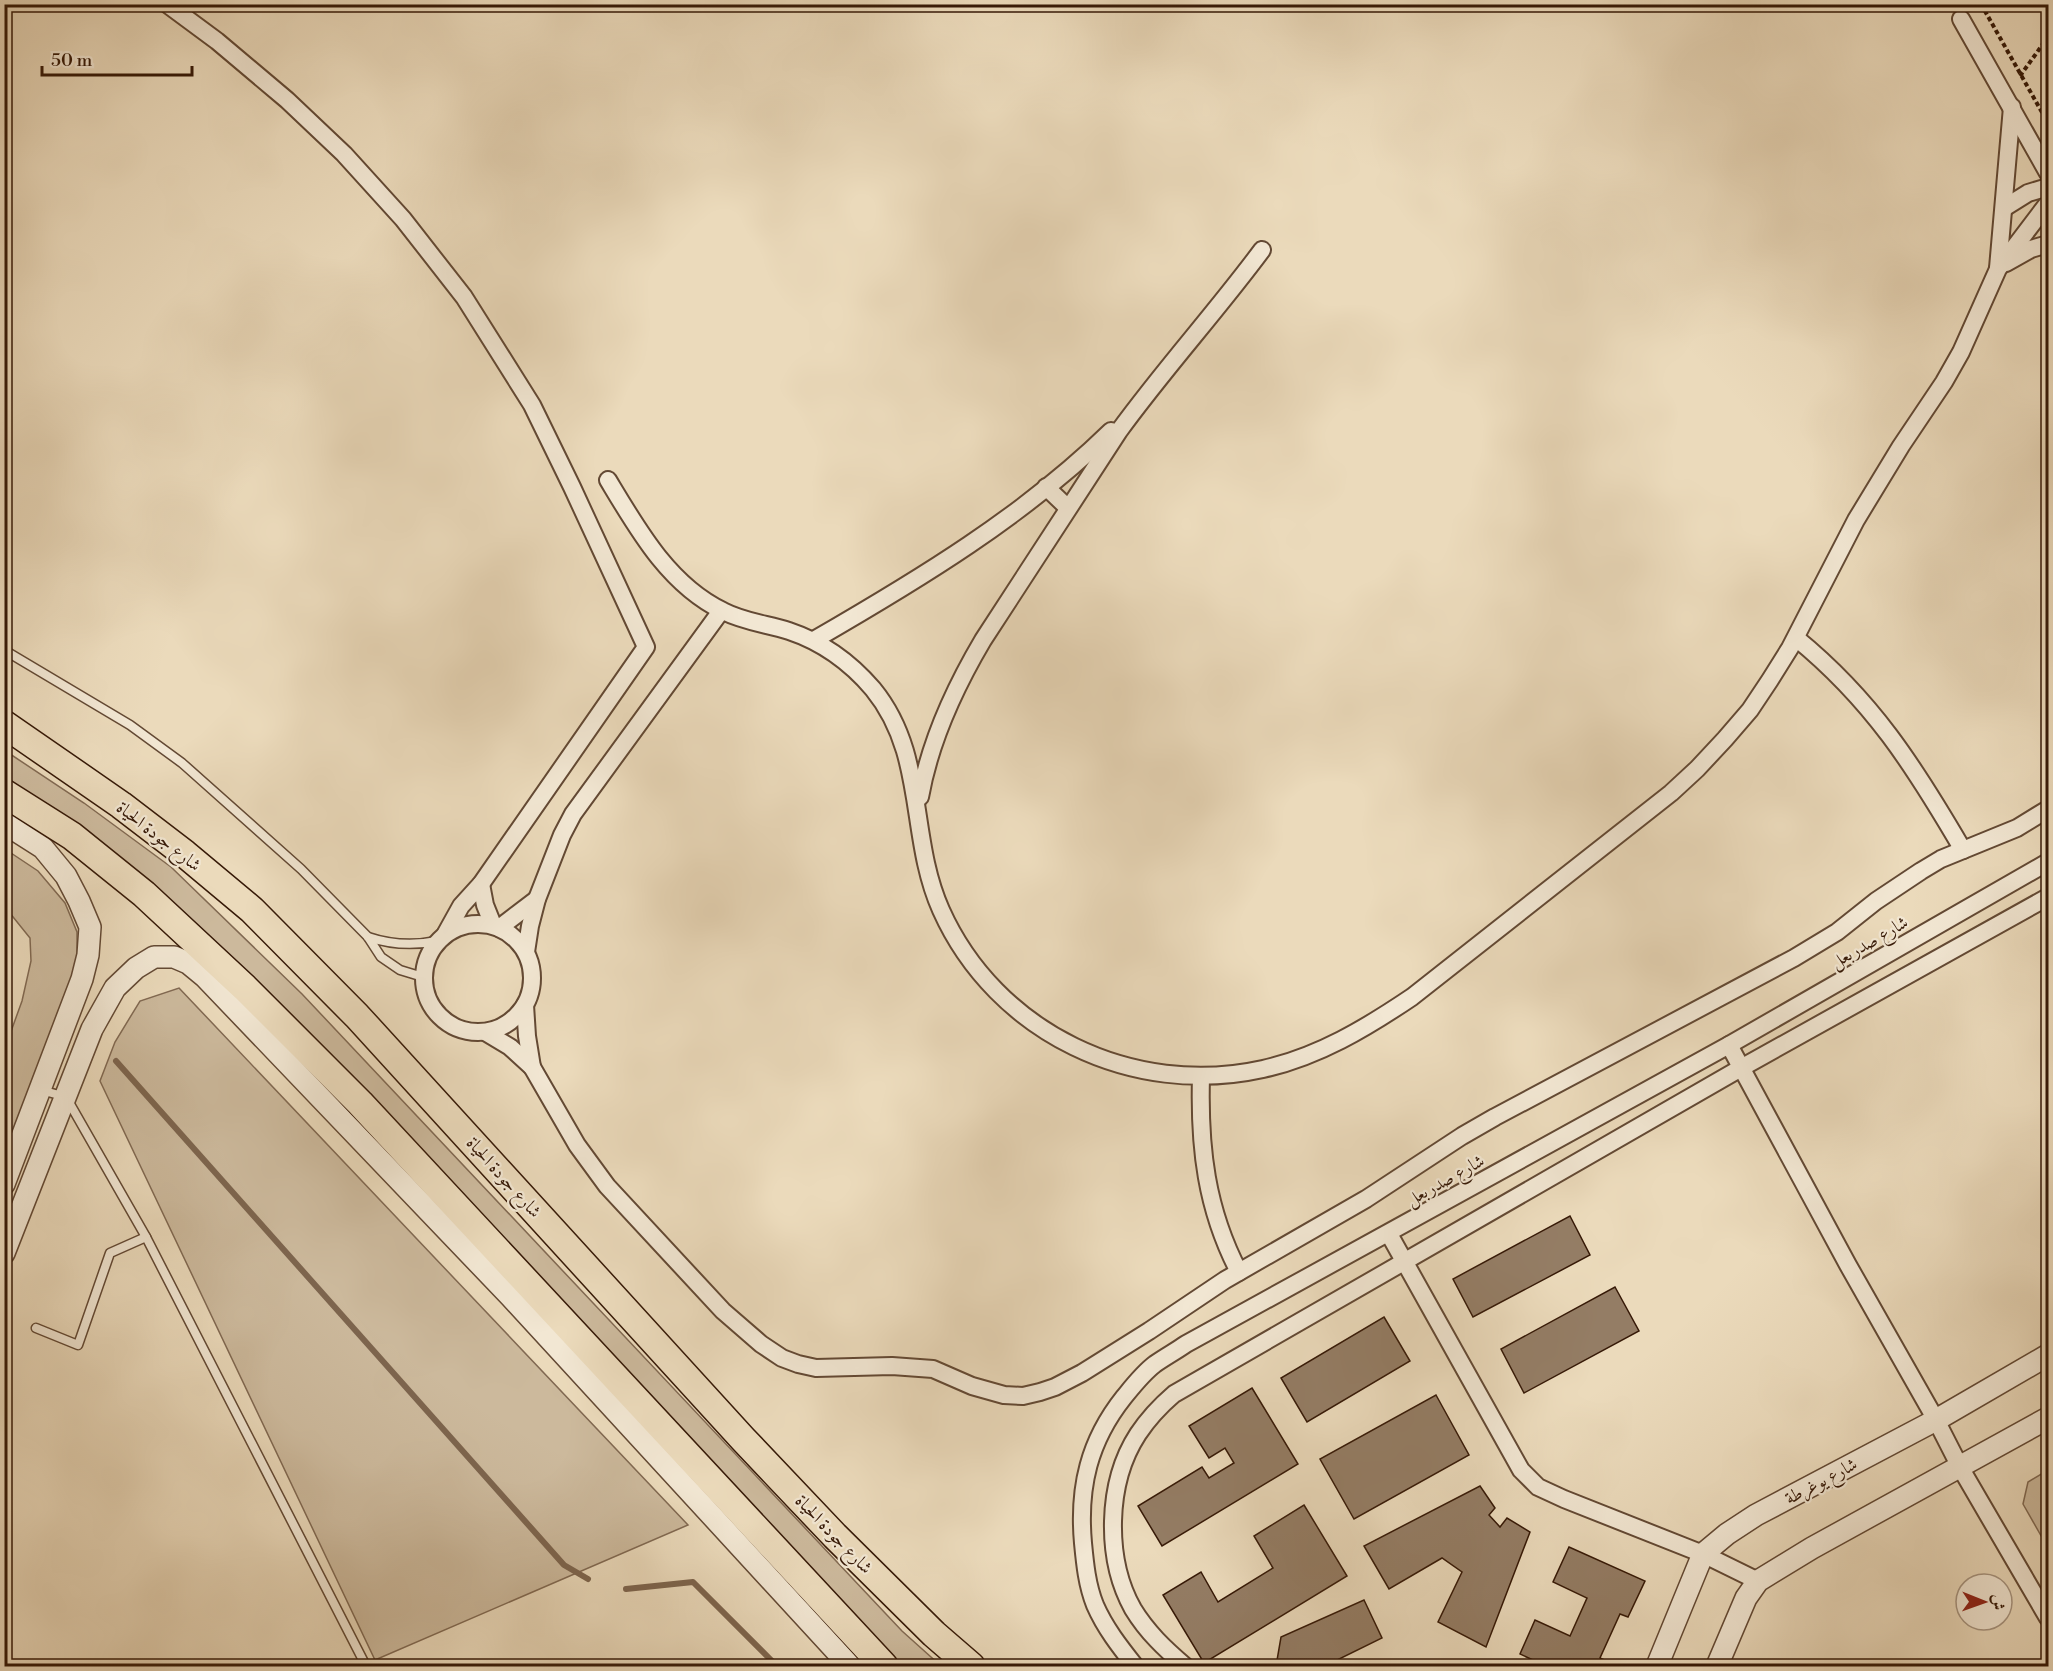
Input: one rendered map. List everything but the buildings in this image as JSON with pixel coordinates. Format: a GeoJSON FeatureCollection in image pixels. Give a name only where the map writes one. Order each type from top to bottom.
{"type":"FeatureCollection","features":[{"type":"Feature","properties":{"kind":"highway"},"geometry":{"type":"LineString","coordinates":[[4,700],[15,731]]}},
{"type":"Feature","properties":{"kind":"highway","name":"شارع جودة الحياة"},"geometry":{"type":"LineString","coordinates":[[15,731],[121,805],[252,910],[365,1025],[735,1430],[835,1536],[934,1634],[971,1666]]}},
{"type":"Feature","properties":{"kind":"highway"},"geometry":{"type":"LineString","coordinates":[[4,793],[72,836],[144,894],[245,988],[360,1103],[884,1666]]}},
{"type":"Feature","properties":{"kind":"street"},"geometry":{"type":"LineString","coordinates":[[166,4],[217,41],[287,100],[344,154],[403,219],[464,297],[532,405],[646,647],[481,884],[461,906],[442,937],[430,950],[423,977],[425,993],[431,1006],[440,1017],[451,1026],[465,1031],[485,1032],[504,1026],[525,1005],[531,988],[532,970],[526,952],[515,938],[496,926],[480,923],[468,924],[442,937]]}},
{"type":"Feature","properties":{"kind":"street"},"geometry":{"type":"LineString","coordinates":[[1961,18],[2049,173]]}},
{"type":"Feature","properties":{"kind":"street"},"geometry":{"type":"LineString","coordinates":[[608,480],[661,561],[691,591],[721,611],[740,619],[787,630],[814,640],[858,672],[889,711],[901,736],[910,765],[924,857],[930,882],[941,910],[970,960],[1010,1004],[1034,1023],[1085,1053],[1138,1070],[1166,1075],[1201,1077],[1265,1069],[1341,1041],[1412,997],[1634,823],[1697,769],[1750,710],[1796,638],[1856,520],[1901,446],[1944,382],[1978,318],[1998,268],[2012,107]]}},
{"type":"Feature","properties":{"kind":"street"},"geometry":{"type":"LineString","coordinates":[[2004,208],[2028,193],[2049,187]]}},
{"type":"Feature","properties":{"kind":"street"},"geometry":{"type":"LineString","coordinates":[[1998,268],[2049,203]]}},
{"type":"Feature","properties":{"kind":"street"},"geometry":{"type":"LineString","coordinates":[[1998,268],[2022,253],[2049,244]]}},
{"type":"Feature","properties":{"kind":"street"},"geometry":{"type":"LineString","coordinates":[[917,810],[932,749],[948,706],[965,672],[1068,508],[1140,402],[1221,304],[1262,250]]}},
{"type":"Feature","properties":{"kind":"street"},"geometry":{"type":"LineString","coordinates":[[814,640],[954,555],[1046,488],[1102,440],[1140,402]]}},
{"type":"Feature","properties":{"kind":"street"},"geometry":{"type":"LineString","coordinates":[[1046,488],[1068,508]]}},
{"type":"Feature","properties":{"kind":"street"},"geometry":{"type":"LineString","coordinates":[[526,952],[537,899],[562,835],[573,814],[721,611]]}},
{"type":"Feature","properties":{"kind":"street"},"geometry":{"type":"LineString","coordinates":[[1796,638],[1836,673],[1870,709],[1904,754],[1963,850]]}},
{"type":"Feature","properties":{"kind":"street"},"geometry":{"type":"LineString","coordinates":[[485,1032],[510,1047],[532,1066],[577,1145],[608,1186],[742,1329],[768,1349],[798,1364],[816,1368],[914,1366],[933,1369],[972,1386],[1004,1395],[1023,1396],[1055,1387],[1115,1352],[1239,1272],[1366,1199],[1495,1117],[1794,958],[1837,932],[1921,870],[1941,859],[2017,828],[2049,809]]}},
{"type":"Feature","properties":{"kind":"street"},"geometry":{"type":"LineString","coordinates":[[4,823],[43,848],[66,876],[90,927],[88,955],[82,979],[4,1184]]}},
{"type":"Feature","properties":{"kind":"street","name":"شارع صدربعل"},"geometry":{"type":"LineString","coordinates":[[1135,1666],[1113,1638],[1095,1605],[1085,1572],[1082,1495],[1091,1452],[1108,1417],[1131,1388],[1154,1365],[1186,1344],[1729,1045],[2049,862]]}},
{"type":"Feature","properties":{"kind":"street"},"geometry":{"type":"LineString","coordinates":[[481,884],[485,905],[496,926]]}},
{"type":"Feature","properties":{"kind":"street"},"geometry":{"type":"LineString","coordinates":[[1185,1666],[1157,1641],[1133,1608],[1118,1573],[1113,1542],[1113,1510],[1122,1467],[1137,1436],[1156,1410],[1174,1394],[1404,1260],[1741,1068],[2049,897]]}},
{"type":"Feature","properties":{"kind":"street"},"geometry":{"type":"LineString","coordinates":[[496,926],[537,899]]}},
{"type":"Feature","properties":{"kind":"street"},"geometry":{"type":"LineString","coordinates":[[4,1253],[92,1029],[115,988],[136,968],[154,957],[174,957],[188,963],[205,977],[510,1296],[850,1666]]}},
{"type":"Feature","properties":{"kind":"street"},"geometry":{"type":"LineString","coordinates":[[525,1005],[532,1066]]}},
{"type":"Feature","properties":{"kind":"street"},"geometry":{"type":"LineString","coordinates":[[1729,1045],[1960,1467],[2049,1617]]}},
{"type":"Feature","properties":{"kind":"street"},"geometry":{"type":"LineString","coordinates":[[1201,1077],[1201,1136],[1209,1191],[1222,1237],[1239,1272]]}},
{"type":"Feature","properties":{"kind":"street"},"geometry":{"type":"LineString","coordinates":[[1389,1234],[1521,1470],[1538,1487],[1703,1554],[1758,1581]]}},
{"type":"Feature","properties":{"kind":"street","name":"شارع يوغرطة"},"geometry":{"type":"LineString","coordinates":[[1657,1666],[1703,1554],[1727,1533],[1756,1515],[1936,1420],[2049,1355]]}},
{"type":"Feature","properties":{"kind":"street"},"geometry":{"type":"LineString","coordinates":[[1717,1666],[1746,1598],[1758,1581],[1812,1548],[2049,1418]]}},
{"type":"Feature","properties":{"kind":"lane"},"geometry":{"type":"LineString","coordinates":[[4,650],[130,725],[182,763],[301,869],[368,938],[381,957],[390,965],[412,975],[423,977]]}},
{"type":"Feature","properties":{"kind":"lane"},"geometry":{"type":"LineString","coordinates":[[368,938],[396,944],[423,944],[442,937]]}},
{"type":"Feature","properties":{"kind":"lane"},"geometry":{"type":"LineString","coordinates":[[40,1089],[66,1097],[146,1237],[366,1666]]}},
{"type":"Feature","properties":{"kind":"lane"},"geometry":{"type":"LineString","coordinates":[[36,1328],[78,1345],[110,1253],[146,1237]]}},
{"type":"Feature","properties":{"kind":"path"},"geometry":{"type":"LineString","coordinates":[[1981,4],[2020,76],[2049,123]]}},
{"type":"Feature","properties":{"kind":"path"},"geometry":{"type":"LineString","coordinates":[[2020,76],[2049,37]]}},
{"type":"Feature","properties":{"kind":"shaded area"},"geometry":{"type":"Polygon","coordinates":[[[4,750],[84,803],[171,867],[302,994],[902,1631],[941,1666],[898,1666],[884,1654],[279,1016],[5,786],[4,750]]]}},
{"type":"Feature","properties":{"kind":"shaded area"},"geometry":{"type":"Polygon","coordinates":[[[5,849],[38,871],[65,903],[77,932],[77,956],[73,982],[5,1161],[5,1048],[22,1001],[31,961],[30,938],[5,907],[5,849]]]}},
{"type":"Feature","properties":{"kind":"shaded area"},"geometry":{"type":"Polygon","coordinates":[[[179,988],[688,1525],[375,1660],[100,1081],[115,1042],[140,1001],[179,988]]]}},
{"type":"Feature","properties":{"kind":"shaded area"},"geometry":{"type":"Polygon","coordinates":[[[2048,1470],[2048,1548],[2023,1504],[2028,1482],[2048,1470]]]}},
{"type":"Feature","properties":{"kind":"waterway"},"geometry":{"type":"LineString","coordinates":[[116,1061],[564,1565],[588,1579]]}},
{"type":"Feature","properties":{"kind":"waterway"},"geometry":{"type":"LineString","coordinates":[[626,1589],[693,1582],[777,1666]]}}]}
